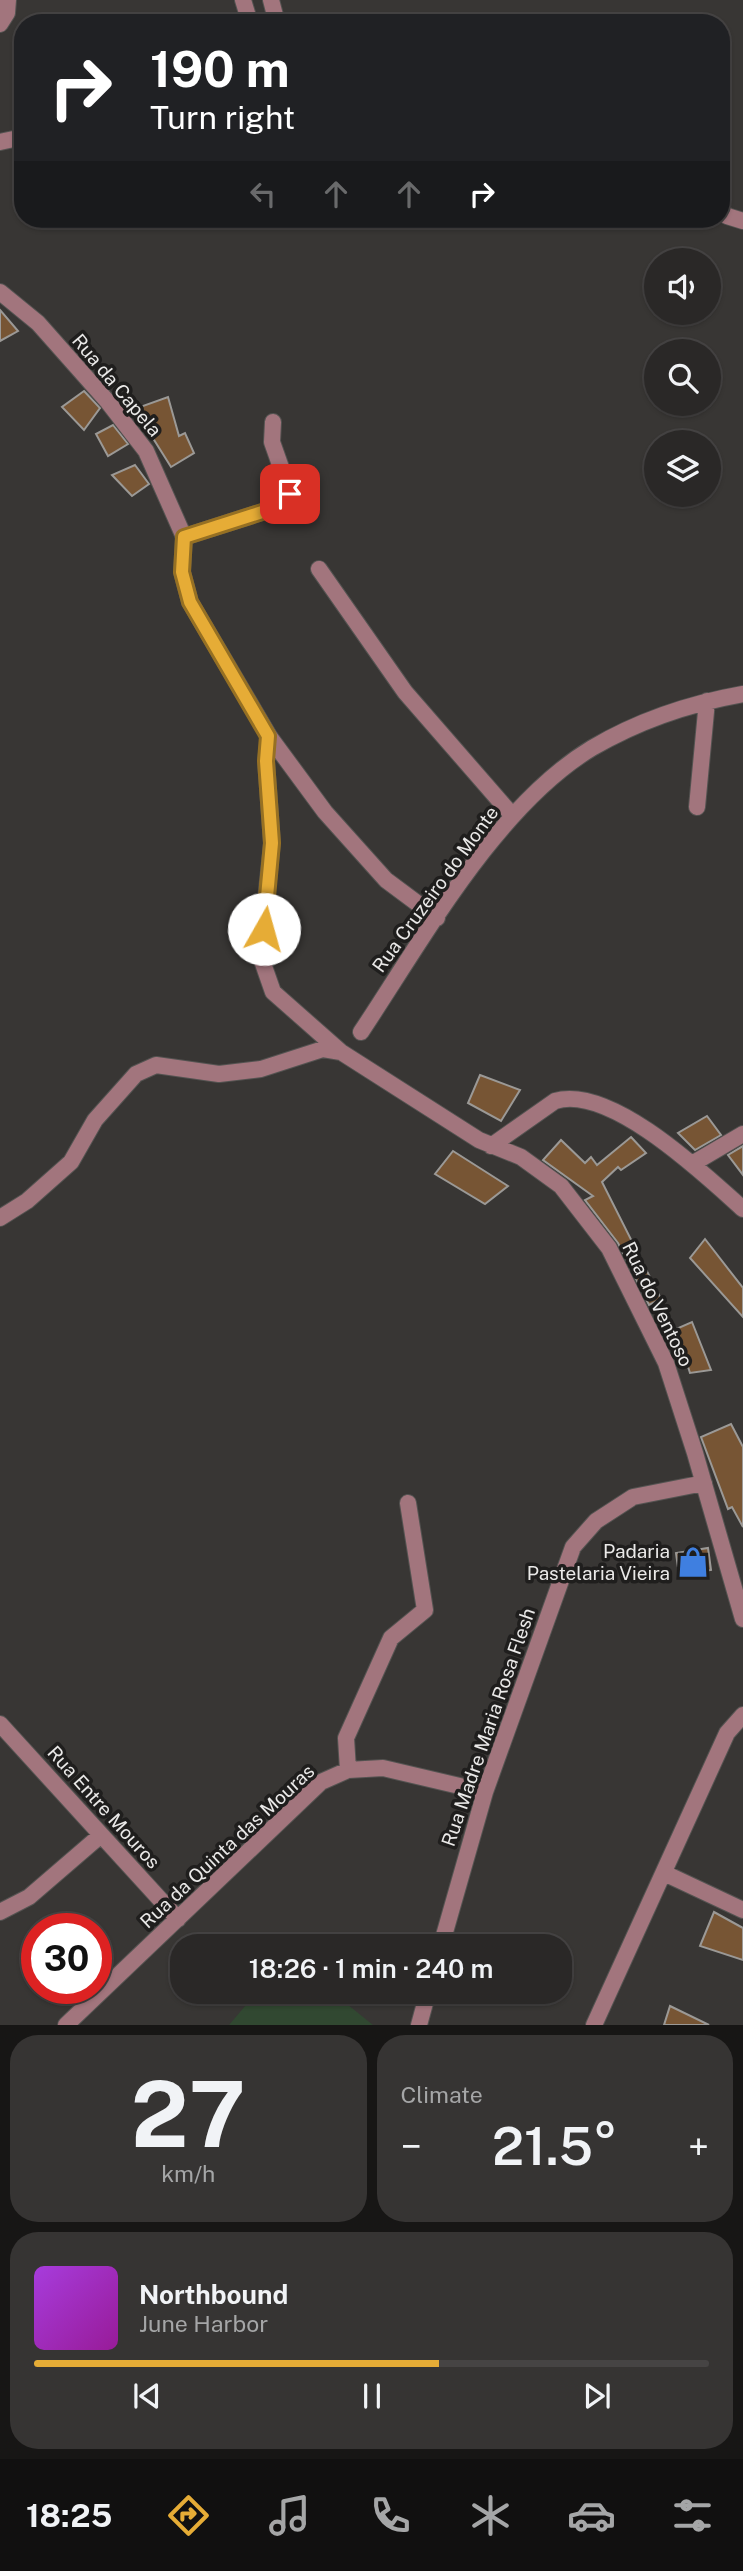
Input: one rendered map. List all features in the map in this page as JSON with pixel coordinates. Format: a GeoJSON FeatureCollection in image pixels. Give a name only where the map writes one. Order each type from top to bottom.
{"type":"FeatureCollection","features":[{"type":"Feature","properties":{"kind":"street"},"geometry":{"type":"LineString","coordinates":[[0,24],[7,13],[8,0]]}},
{"type":"Feature","properties":{"kind":"street","name":"Rua da Capela"},"geometry":{"type":"LineString","coordinates":[[0,292],[38,323],[108,402],[146,451],[184,537],[182,572],[190,602],[268,736],[325,812],[386,880],[437,919]]}},
{"type":"Feature","properties":{"kind":"street"},"geometry":{"type":"LineString","coordinates":[[184,537],[284,505],[290,494],[272,442],[273,422]]}},
{"type":"Feature","properties":{"kind":"street"},"geometry":{"type":"LineString","coordinates":[[319,569],[405,692],[459,751],[512,816]]}},
{"type":"Feature","properties":{"kind":"street","name":"Rua Cruzeiro do Monte"},"geometry":{"type":"LineString","coordinates":[[361,1032],[474,864],[512,816],[543,785],[592,748],[653,720],[707,701],[743,694]]}},
{"type":"Feature","properties":{"kind":"street"},"geometry":{"type":"LineString","coordinates":[[697,807],[707,701]]}},
{"type":"Feature","properties":{"kind":"street"},"geometry":{"type":"LineString","coordinates":[[268,736],[266,761],[272,843],[260,955],[273,992],[341,1052]]}},
{"type":"Feature","properties":{"kind":"street"},"geometry":{"type":"LineString","coordinates":[[0,1218],[27,1201],[71,1162],[95,1120],[136,1074],[156,1065],[219,1074],[261,1069],[323,1049],[341,1052]]}},
{"type":"Feature","properties":{"kind":"street","name":"Rua do Ventoso"},"geometry":{"type":"LineString","coordinates":[[341,1052],[491,1146],[521,1157],[561,1186],[609,1248],[666,1363],[743,1619]]}},
{"type":"Feature","properties":{"kind":"street"},"geometry":{"type":"LineString","coordinates":[[491,1146],[555,1101],[567,1098],[588,1100],[618,1112],[692,1164],[743,1209]]}},
{"type":"Feature","properties":{"kind":"street"},"geometry":{"type":"LineString","coordinates":[[692,1164],[743,1134]]}},
{"type":"Feature","properties":{"kind":"street","name":"Rua Madre Maria Rosa Flesh"},"geometry":{"type":"LineString","coordinates":[[444,1934],[485,1792],[573,1547],[596,1521],[633,1497],[704,1483]]}},
{"type":"Feature","properties":{"kind":"street"},"geometry":{"type":"LineString","coordinates":[[348,1770],[346,1738],[391,1638],[425,1609],[408,1503]]}},
{"type":"Feature","properties":{"kind":"street"},"geometry":{"type":"LineString","coordinates":[[595,2025],[727,1733],[743,1715]]}},
{"type":"Feature","properties":{"kind":"street","name":"Rua Entre Mouros"},"geometry":{"type":"LineString","coordinates":[[0,1724],[178,1919]]}},
{"type":"Feature","properties":{"kind":"street","name":"Rua da Quinta das Mouras"},"geometry":{"type":"LineString","coordinates":[[66,2025],[321,1782],[348,1770],[383,1768],[485,1792]]}},
{"type":"Feature","properties":{"kind":"street"},"geometry":{"type":"LineString","coordinates":[[0,1912],[29,1897],[102,1835]]}},
{"type":"Feature","properties":{"kind":"street"},"geometry":{"type":"LineString","coordinates":[[664,1873],[743,1910]]}},
{"type":"Feature","properties":{"kind":"street"},"geometry":{"type":"LineString","coordinates":[[418,2025],[424,2004]]}},
{"type":"Feature","properties":{"kind":"green space"},"geometry":{"type":"Polygon","coordinates":[[[247,2004],[347,2004],[373,2025],[229,2025],[247,2004]]]}},
{"type":"Feature","properties":{"kind":"building"},"geometry":{"type":"Polygon","coordinates":[[[0,310],[18,331],[0,341],[0,310]]]}},
{"type":"Feature","properties":{"kind":"building"},"geometry":{"type":"Polygon","coordinates":[[[84,391],[100,408],[84,430],[62,407],[84,391]]]}},
{"type":"Feature","properties":{"kind":"building"},"geometry":{"type":"Polygon","coordinates":[[[168,397],[179,436],[185,433],[194,453],[171,467],[151,435],[140,407],[168,397]]]}},
{"type":"Feature","properties":{"kind":"building"},"geometry":{"type":"Polygon","coordinates":[[[113,425],[128,444],[108,456],[96,434],[113,425]]]}},
{"type":"Feature","properties":{"kind":"building"},"geometry":{"type":"Polygon","coordinates":[[[135,465],[149,484],[132,496],[112,475],[135,465]]]}},
{"type":"Feature","properties":{"kind":"building"},"geometry":{"type":"Polygon","coordinates":[[[480,1075],[520,1090],[501,1121],[468,1103],[480,1075]]]}},
{"type":"Feature","properties":{"kind":"building"},"geometry":{"type":"Polygon","coordinates":[[[707,1116],[721,1135],[695,1150],[678,1133],[707,1116]]]}},
{"type":"Feature","properties":{"kind":"building"},"geometry":{"type":"Polygon","coordinates":[[[631,1137],[646,1153],[621,1170],[618,1167],[602,1182],[661,1299],[649,1305],[618,1243],[585,1200],[593,1196],[543,1160],[561,1140],[585,1163],[591,1157],[597,1165],[631,1137]]]}},
{"type":"Feature","properties":{"kind":"building"},"geometry":{"type":"Polygon","coordinates":[[[743,1146],[743,1175],[728,1155],[743,1146]]]}},
{"type":"Feature","properties":{"kind":"building"},"geometry":{"type":"Polygon","coordinates":[[[453,1151],[508,1186],[485,1204],[435,1174],[453,1151]]]}},
{"type":"Feature","properties":{"kind":"building"},"geometry":{"type":"Polygon","coordinates":[[[705,1239],[743,1288],[743,1317],[690,1258],[705,1239]]]}},
{"type":"Feature","properties":{"kind":"building"},"geometry":{"type":"Polygon","coordinates":[[[692,1322],[711,1370],[690,1373],[676,1329],[692,1322]]]}},
{"type":"Feature","properties":{"kind":"building"},"geometry":{"type":"Polygon","coordinates":[[[731,1424],[743,1447],[743,1527],[732,1507],[728,1509],[701,1437],[731,1424]]]}},
{"type":"Feature","properties":{"kind":"building","name":"Padaria Pastelaria Vieira"},"geometry":{"type":"Polygon","coordinates":[[[708,1548],[711,1570],[679,1575],[676,1553],[708,1548]]]}},
{"type":"Feature","properties":{"kind":"building"},"geometry":{"type":"Polygon","coordinates":[[[714,1912],[743,1928],[743,1960],[700,1946],[714,1912]]]}},
{"type":"Feature","properties":{"kind":"building"},"geometry":{"type":"Polygon","coordinates":[[[670,2006],[709,2025],[664,2025],[670,2006]]]}},
{"type":"Feature","properties":{"kind":"place","name":"Padaria Pastelaria Vieira"},"geometry":{"type":"Point","coordinates":[693,1562]}},
{"type":"Feature","properties":{"kind":"route"},"geometry":{"type":"LineString","coordinates":[[264,929],[272,843],[266,761],[268,736],[190,602],[182,572],[184,537],[284,505],[290,494]]}}]}
